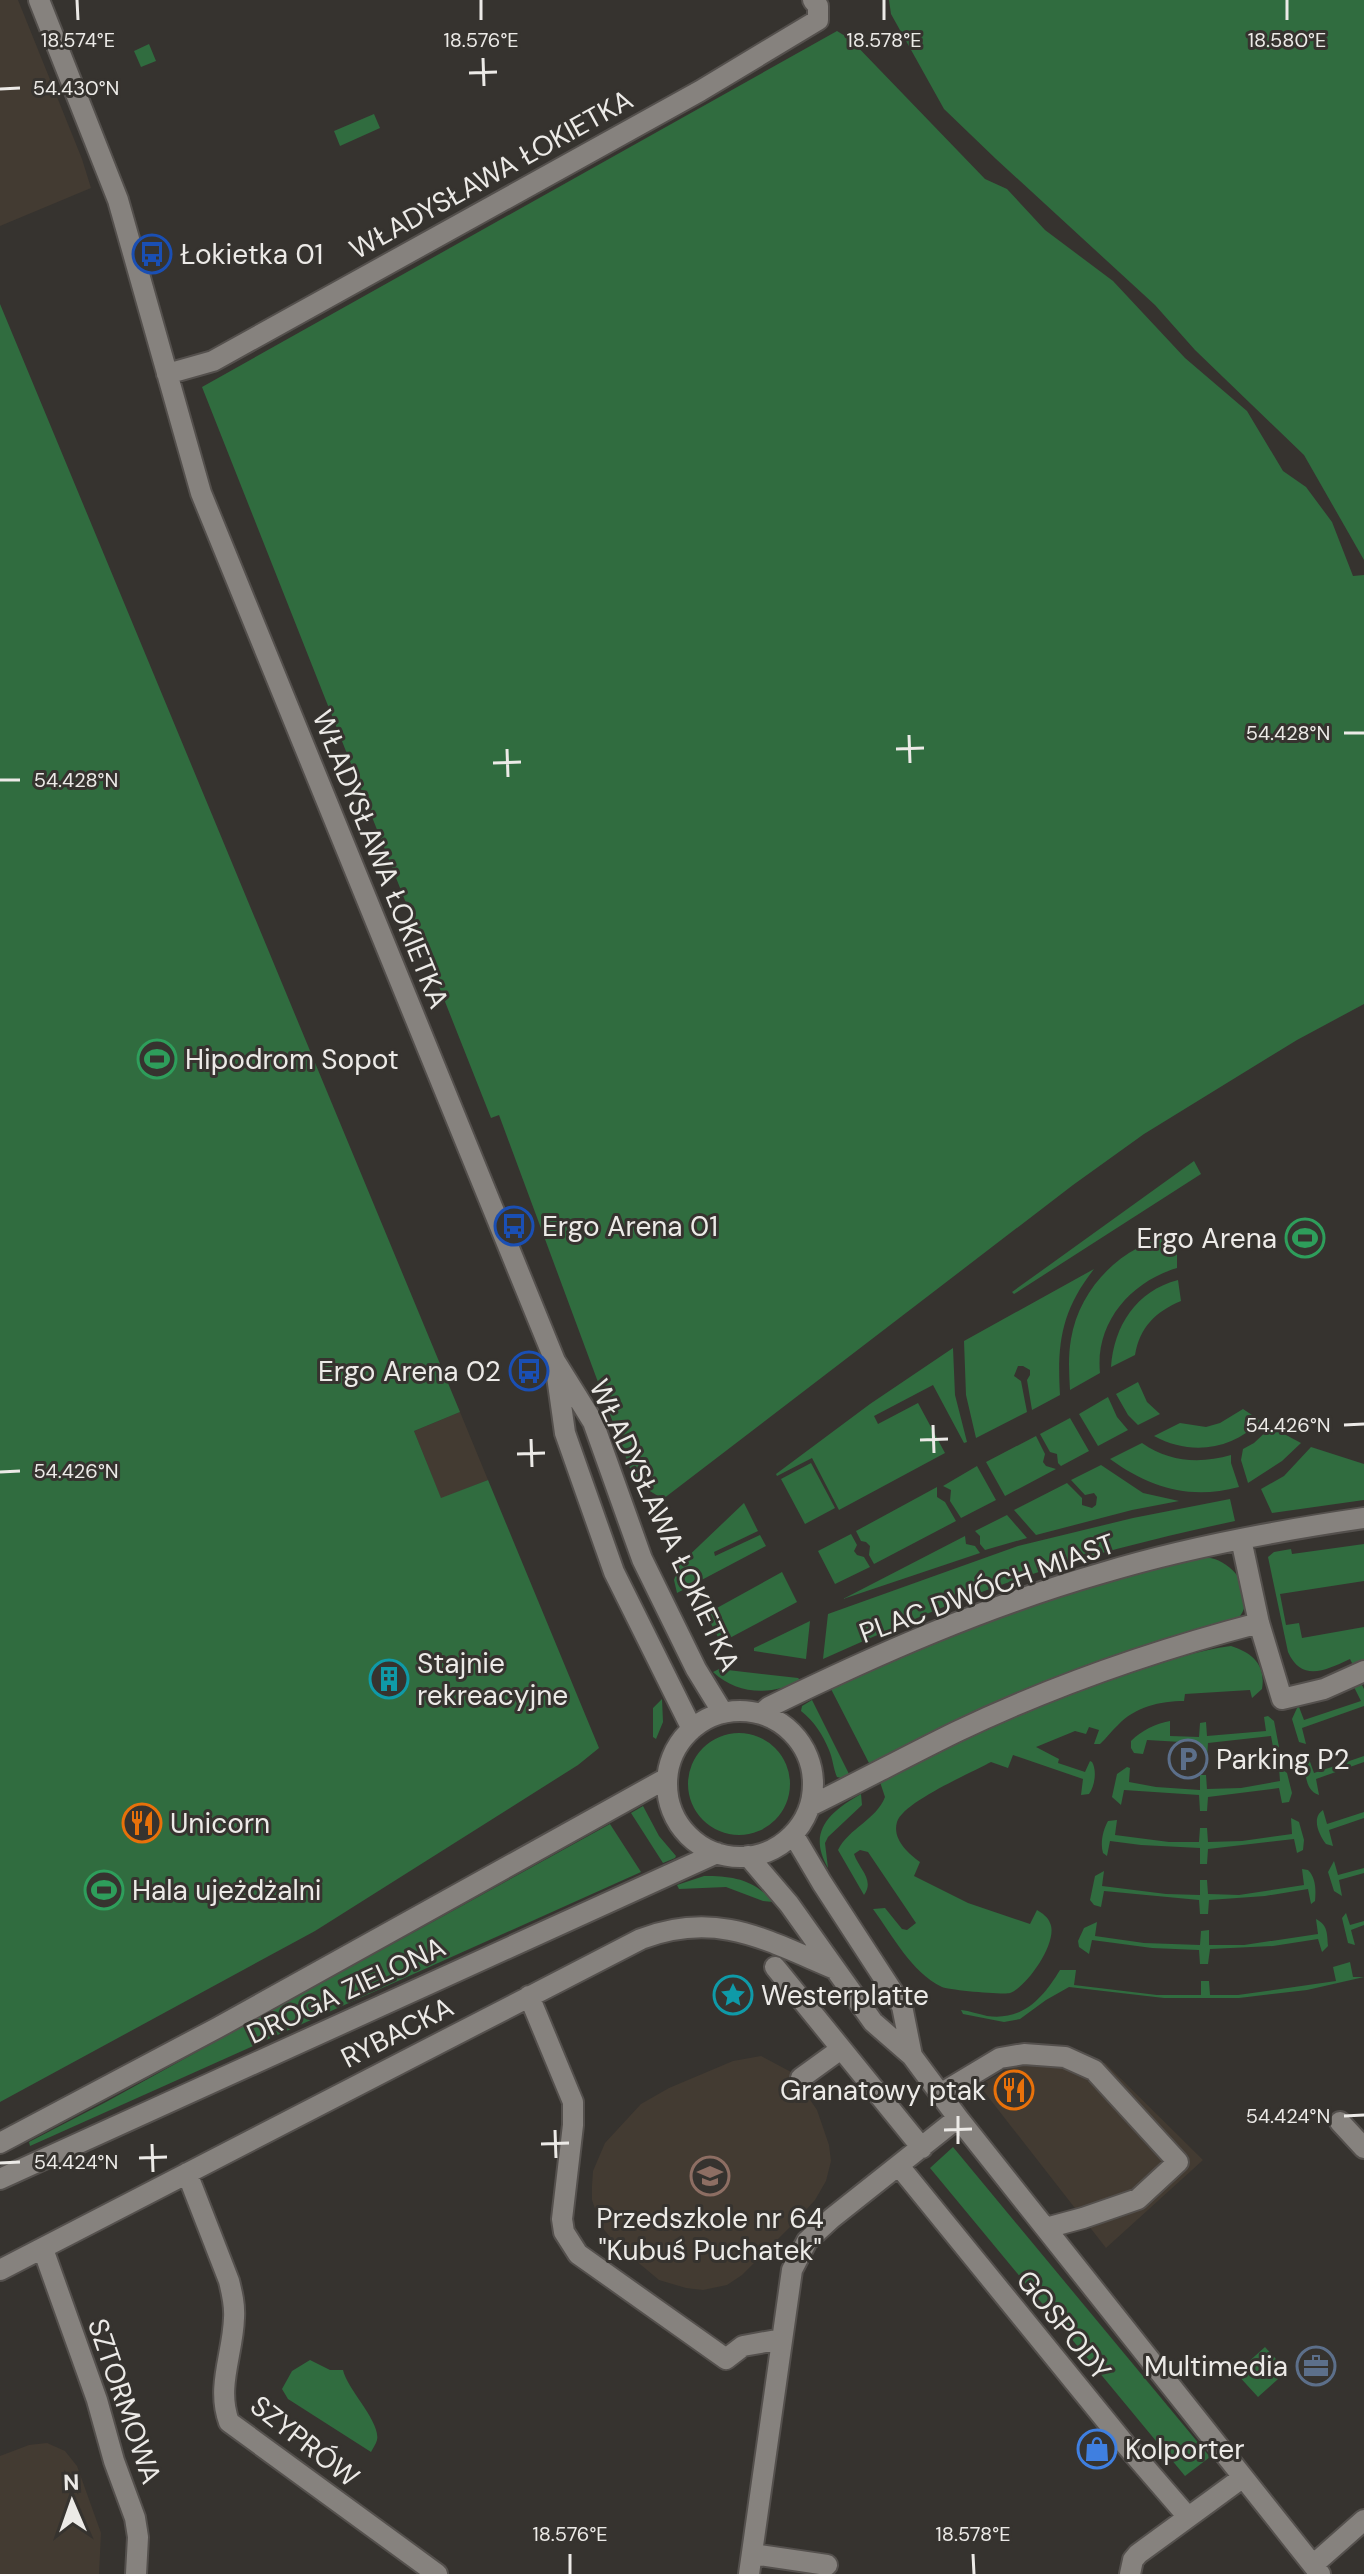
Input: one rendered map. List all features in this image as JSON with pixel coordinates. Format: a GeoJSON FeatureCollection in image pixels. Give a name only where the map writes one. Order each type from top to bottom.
{"type":"FeatureCollection","features":[{"type":"Feature","properties":{"kind":"street","name":"WŁADYSŁAWA ŁOKIETKA"},"geometry":{"type":"LineString","coordinates":[[39,0],[118,200],[201,493],[555,1361],[593,1422],[642,1559],[696,1669],[723,1713]]}},
{"type":"Feature","properties":{"kind":"street","name":"WŁADYSŁAWA ŁOKIETKA"},"geometry":{"type":"LineString","coordinates":[[167,374],[213,361],[700,91],[818,20],[818,6],[813,0]]}},
{"type":"Feature","properties":{"kind":"street","name":"WŁADYSŁAWA ŁOKIETKA"},"geometry":{"type":"LineString","coordinates":[[555,1361],[565,1433],[614,1572],[692,1729]]}},
{"type":"Feature","properties":{"kind":"street","name":"PLAC DWÓCH MIAST"},"geometry":{"type":"LineString","coordinates":[[761,1714],[833,1675],[1026,1597],[1127,1566],[1241,1539],[1364,1518]]}},
{"type":"Feature","properties":{"kind":"street"},"geometry":{"type":"LineString","coordinates":[[1241,1539],[1259,1623],[1282,1699],[1324,1689],[1364,1671]]}},
{"type":"Feature","properties":{"kind":"street"},"geometry":{"type":"LineString","coordinates":[[810,1806],[957,1732],[1056,1689],[1259,1623]]}},
{"type":"Feature","properties":{"kind":"street"},"geometry":{"type":"LineString","coordinates":[[742,1711],[761,1714],[782,1724],[799,1740],[809,1760],[813,1784],[810,1806],[793,1834],[765,1853],[748,1856],[717,1853],[700,1844],[680,1823],[668,1797],[667,1778],[671,1760],[692,1729],[707,1719],[742,1711]]}},
{"type":"Feature","properties":{"kind":"street","name":"DROGA ZIELONA"},"geometry":{"type":"LineString","coordinates":[[0,2143],[217,2028],[667,1778]]}},
{"type":"Feature","properties":{"kind":"street","name":"GOSPODY"},"geometry":{"type":"LineString","coordinates":[[793,1834],[902,2006],[912,2056]]}},
{"type":"Feature","properties":{"kind":"street","name":"DROGA ZIELONA"},"geometry":{"type":"LineString","coordinates":[[0,2179],[717,1853]]}},
{"type":"Feature","properties":{"kind":"street","name":"GOSPODY"},"geometry":{"type":"LineString","coordinates":[[748,1856],[789,1904],[873,2022],[912,2056],[1316,2569],[1364,2520]]}},
{"type":"Feature","properties":{"kind":"street","name":"RYBACKA"},"geometry":{"type":"LineString","coordinates":[[0,2270],[529,1996],[660,1932],[685,1928],[736,1929],[835,1969]]}},
{"type":"Feature","properties":{"kind":"street"},"geometry":{"type":"LineString","coordinates":[[775,1967],[922,2148]]}},
{"type":"Feature","properties":{"kind":"street"},"geometry":{"type":"LineString","coordinates":[[529,1996],[573,2102],[562,2219],[564,2232],[578,2254],[726,2359],[743,2346],[782,2339]]}},
{"type":"Feature","properties":{"kind":"street"},"geometry":{"type":"LineString","coordinates":[[801,2078],[841,2049]]}},
{"type":"Feature","properties":{"kind":"street","name":"GOSPODY"},"geometry":{"type":"LineString","coordinates":[[940,2094],[1000,2058],[1024,2054],[1065,2057],[1094,2070],[1178,2162],[1138,2199],[1046,2228]]}},
{"type":"Feature","properties":{"kind":"street"},"geometry":{"type":"LineString","coordinates":[[827,2565],[751,2564],[792,2270],[807,2241],[832,2218],[958,2118]]}},
{"type":"Feature","properties":{"kind":"street"},"geometry":{"type":"LineString","coordinates":[[1340,2122],[1364,2148]]}},
{"type":"Feature","properties":{"kind":"street","name":"GOSPODY"},"geometry":{"type":"LineString","coordinates":[[899,2166],[1188,2517]]}},
{"type":"Feature","properties":{"kind":"street","name":"SZYPRÓW"},"geometry":{"type":"LineString","coordinates":[[187,2173],[233,2297],[234,2317],[223,2396],[229,2422],[437,2574]]}},
{"type":"Feature","properties":{"kind":"street","name":"SZTORMOWA"},"geometry":{"type":"LineString","coordinates":[[43,2249],[135,2518],[138,2537],[136,2574]]}},
{"type":"Feature","properties":{"kind":"street"},"geometry":{"type":"LineString","coordinates":[[1130,2574],[1133,2560],[1138,2554],[1242,2478]]}},
{"type":"Feature","properties":{"kind":"shaded area"},"geometry":{"type":"Polygon","coordinates":[[[0,0],[18,0],[91,188],[0,226],[0,0]]]}},
{"type":"Feature","properties":{"kind":"shaded area"},"geometry":{"type":"Polygon","coordinates":[[[460,1412],[488,1480],[441,1499],[414,1431],[460,1412]]]}},
{"type":"Feature","properties":{"kind":"shaded area","name":"Przedszkole nr 64 \"Kubuś Puchatek\""},"geometry":{"type":"Polygon","coordinates":[[[761,2056],[791,2072],[817,2110],[829,2145],[831,2161],[826,2181],[815,2200],[794,2223],[742,2275],[727,2285],[703,2290],[659,2280],[616,2244],[601,2226],[592,2200],[592,2186],[593,2171],[605,2143],[641,2104],[669,2088],[733,2061],[761,2056]]]}},
{"type":"Feature","properties":{"kind":"shaded area"},"geometry":{"type":"Polygon","coordinates":[[[1021,2061],[1105,2063],[1203,2160],[1106,2248],[982,2089],[983,2083],[1021,2061]]]}},
{"type":"Feature","properties":{"kind":"shaded area"},"geometry":{"type":"Polygon","coordinates":[[[47,2443],[65,2451],[77,2466],[101,2533],[99,2574],[0,2574],[0,2456],[29,2445],[47,2443]]]}},
{"type":"Feature","properties":{"kind":"green space"},"geometry":{"type":"Polygon","coordinates":[[[889,0],[1364,0],[1364,560],[1304,455],[1195,350],[1155,305],[944,109],[891,14],[889,0]]]}},
{"type":"Feature","properties":{"kind":"green space"},"geometry":{"type":"Polygon","coordinates":[[[837,31],[850,39],[985,179],[1007,189],[1045,230],[1113,281],[1185,358],[1247,411],[1283,471],[1306,487],[1332,522],[1353,576],[1364,575],[1364,1004],[1297,1040],[1144,1134],[663,1499],[635,1482],[499,1115],[491,1118],[202,387],[837,31]]]}},
{"type":"Feature","properties":{"kind":"green space"},"geometry":{"type":"Polygon","coordinates":[[[149,44],[156,61],[141,67],[134,51],[149,44]]]}},
{"type":"Feature","properties":{"kind":"green space"},"geometry":{"type":"Polygon","coordinates":[[[374,114],[380,128],[340,146],[334,131],[374,114]]]}},
{"type":"Feature","properties":{"kind":"green space","name":"Hipodrom Sopot"},"geometry":{"type":"Polygon","coordinates":[[[0,304],[460,1412],[414,1431],[441,1498],[488,1480],[599,1748],[578,1765],[315,1931],[0,2102],[0,304]]]}},
{"type":"Feature","properties":{"kind":"green space"},"geometry":{"type":"Polygon","coordinates":[[[1194,1161],[1201,1174],[1014,1294],[1012,1292],[1194,1161]]]}},
{"type":"Feature","properties":{"kind":"green space"},"geometry":{"type":"Polygon","coordinates":[[[1177,1235],[1177,1268],[1144,1283],[1119,1307],[1103,1337],[1100,1373],[1070,1390],[1071,1339],[1084,1302],[1095,1285],[1123,1257],[1139,1247],[1177,1235]]]}},
{"type":"Feature","properties":{"kind":"green space"},"geometry":{"type":"Polygon","coordinates":[[[1094,1269],[1068,1314],[1059,1360],[1060,1395],[1032,1410],[1027,1380],[1030,1370],[1018,1366],[1014,1376],[1021,1381],[1027,1412],[976,1438],[966,1395],[964,1341],[1094,1269]]]}},
{"type":"Feature","properties":{"kind":"green space"},"geometry":{"type":"Polygon","coordinates":[[[1178,1280],[1181,1301],[1150,1322],[1141,1336],[1135,1355],[1111,1367],[1117,1338],[1130,1312],[1150,1292],[1178,1280]]]}},
{"type":"Feature","properties":{"kind":"green space"},"geometry":{"type":"Polygon","coordinates":[[[953,1348],[955,1395],[967,1442],[964,1443],[933,1385],[874,1416],[878,1424],[918,1403],[945,1453],[839,1510],[812,1458],[777,1476],[870,1404],[953,1348]]]}},
{"type":"Feature","properties":{"kind":"green space"},"geometry":{"type":"Polygon","coordinates":[[[1138,1382],[1147,1402],[1160,1414],[1138,1425],[1116,1394],[1138,1382]]]}},
{"type":"Feature","properties":{"kind":"green space"},"geometry":{"type":"Polygon","coordinates":[[[1108,1397],[1117,1417],[1128,1430],[1098,1446],[1079,1414],[1108,1397]]]}},
{"type":"Feature","properties":{"kind":"green space"},"geometry":{"type":"Polygon","coordinates":[[[1243,1409],[1261,1421],[1224,1444],[1196,1448],[1154,1436],[1180,1423],[1206,1427],[1220,1423],[1243,1409]]]}},
{"type":"Feature","properties":{"kind":"green space"},"geometry":{"type":"Polygon","coordinates":[[[1070,1418],[1089,1451],[1061,1466],[1057,1454],[1050,1452],[1040,1434],[1070,1418]]]}},
{"type":"Feature","properties":{"kind":"green space"},"geometry":{"type":"Polygon","coordinates":[[[1271,1427],[1301,1443],[1282,1461],[1248,1483],[1241,1460],[1243,1449],[1271,1427]]]}},
{"type":"Feature","properties":{"kind":"green space"},"geometry":{"type":"Polygon","coordinates":[[[1036,1436],[1045,1454],[1043,1462],[1056,1469],[1005,1496],[986,1462],[1036,1436]]]}},
{"type":"Feature","properties":{"kind":"green space"},"geometry":{"type":"Polygon","coordinates":[[[1142,1443],[1163,1454],[1185,1460],[1208,1460],[1231,1455],[1239,1487],[1204,1492],[1171,1489],[1140,1477],[1110,1459],[1142,1443]]]}},
{"type":"Feature","properties":{"kind":"green space"},"geometry":{"type":"Polygon","coordinates":[[[1311,1447],[1364,1464],[1364,1500],[1272,1513],[1261,1489],[1284,1476],[1311,1447]]]}},
{"type":"Feature","properties":{"kind":"green space"},"geometry":{"type":"Polygon","coordinates":[[[811,1463],[835,1508],[805,1524],[781,1479],[811,1463]]]}},
{"type":"Feature","properties":{"kind":"green space"},"geometry":{"type":"Polygon","coordinates":[[[1101,1465],[1143,1493],[1179,1501],[1036,1535],[1014,1510],[1067,1483],[1082,1498],[1082,1505],[1092,1508],[1096,1505],[1094,1493],[1085,1495],[1071,1480],[1101,1465]]]}},
{"type":"Feature","properties":{"kind":"green space"},"geometry":{"type":"Polygon","coordinates":[[[977,1466],[996,1500],[961,1518],[950,1501],[951,1490],[943,1486],[977,1466]]]}},
{"type":"Feature","properties":{"kind":"green space"},"geometry":{"type":"Polygon","coordinates":[[[937,1487],[937,1497],[945,1502],[956,1521],[874,1564],[869,1555],[870,1546],[861,1541],[856,1531],[937,1487]]]}},
{"type":"Feature","properties":{"kind":"green space"},"geometry":{"type":"Polygon","coordinates":[[[1230,1499],[1235,1521],[1110,1551],[1017,1579],[823,1659],[828,1614],[1018,1546],[1133,1518],[1230,1499]]]}},
{"type":"Feature","properties":{"kind":"green space"},"geometry":{"type":"Polygon","coordinates":[[[744,1503],[758,1531],[714,1552],[715,1556],[760,1535],[766,1546],[677,1593],[674,1580],[680,1564],[744,1503]]]}},
{"type":"Feature","properties":{"kind":"green space"},"geometry":{"type":"Polygon","coordinates":[[[1007,1515],[1027,1538],[985,1550],[975,1531],[1007,1515]]]}},
{"type":"Feature","properties":{"kind":"green space"},"geometry":{"type":"Polygon","coordinates":[[[851,1534],[857,1545],[854,1551],[864,1557],[870,1567],[835,1584],[818,1551],[851,1534]]]}},
{"type":"Feature","properties":{"kind":"green space"},"geometry":{"type":"Polygon","coordinates":[[[965,1536],[966,1544],[975,1546],[980,1553],[843,1599],[965,1536]]]}},
{"type":"Feature","properties":{"kind":"green space"},"geometry":{"type":"Polygon","coordinates":[[[1364,1544],[1364,1581],[1280,1594],[1286,1625],[1299,1623],[1302,1638],[1364,1627],[1364,1660],[1353,1665],[1350,1659],[1324,1670],[1307,1671],[1300,1668],[1288,1652],[1268,1557],[1274,1552],[1291,1549],[1292,1554],[1364,1544]]]}},
{"type":"Feature","properties":{"kind":"green space"},"geometry":{"type":"Polygon","coordinates":[[[1200,1557],[1222,1562],[1239,1578],[1246,1599],[1244,1610],[1237,1620],[870,1765],[831,1689],[879,1665],[1016,1611],[1200,1557]]]}},
{"type":"Feature","properties":{"kind":"green space"},"geometry":{"type":"Polygon","coordinates":[[[782,1572],[797,1602],[720,1641],[706,1614],[782,1572]]]}},
{"type":"Feature","properties":{"kind":"green space"},"geometry":{"type":"Polygon","coordinates":[[[810,1621],[806,1659],[754,1651],[754,1648],[810,1621]]]}},
{"type":"Feature","properties":{"kind":"green space"},"geometry":{"type":"Polygon","coordinates":[[[1231,1646],[1252,1656],[1260,1667],[1262,1689],[1252,1698],[1250,1690],[1185,1694],[1184,1701],[1140,1709],[1100,1744],[1094,1744],[1099,1730],[1089,1727],[1086,1734],[1075,1731],[1036,1747],[1059,1759],[1058,1763],[1085,1772],[1092,1762],[1095,1778],[1089,1794],[1081,1795],[1083,1779],[1013,1755],[1008,1768],[991,1762],[924,1797],[902,1814],[897,1822],[897,1834],[906,1850],[920,1862],[914,1876],[968,1903],[1030,1924],[1037,1910],[1048,1919],[1052,1931],[1040,1962],[1025,1982],[1010,1993],[946,1988],[921,1972],[873,1909],[885,1908],[902,1929],[907,1930],[916,1923],[868,1852],[860,1850],[854,1854],[867,1879],[864,1895],[838,1850],[881,1805],[885,1797],[880,1782],[975,1736],[1103,1682],[1207,1650],[1231,1646]]]}},
{"type":"Feature","properties":{"kind":"green space"},"geometry":{"type":"Polygon","coordinates":[[[719,1669],[800,1680],[778,1689],[755,1691],[723,1680],[713,1672],[719,1669]]]}},
{"type":"Feature","properties":{"kind":"green space"},"geometry":{"type":"Polygon","coordinates":[[[1361,1683],[1364,1706],[1302,1728],[1306,1744],[1299,1742],[1292,1719],[1297,1708],[1304,1720],[1361,1701],[1354,1687],[1361,1683]]]}},
{"type":"Feature","properties":{"kind":"green space"},"geometry":{"type":"Polygon","coordinates":[[[662,1699],[663,1722],[656,1739],[653,1737],[653,1708],[662,1699]]]}},
{"type":"Feature","properties":{"kind":"green space"},"geometry":{"type":"Polygon","coordinates":[[[812,1700],[849,1774],[841,1778],[837,1777],[821,1734],[801,1711],[802,1706],[812,1700]]]}},
{"type":"Feature","properties":{"kind":"green space"},"geometry":{"type":"Polygon","coordinates":[[[1268,1716],[1274,1721],[1279,1747],[1274,1752],[1271,1736],[1208,1743],[1207,1758],[1199,1758],[1199,1743],[1147,1740],[1143,1754],[1134,1753],[1131,1748],[1131,1741],[1164,1722],[1170,1721],[1170,1736],[1199,1737],[1200,1723],[1206,1722],[1207,1736],[1266,1731],[1264,1717],[1268,1716]]]}},
{"type":"Feature","properties":{"kind":"green space"},"geometry":{"type":"Polygon","coordinates":[[[739,1733],[758,1737],[775,1748],[786,1765],[790,1784],[786,1803],[775,1820],[758,1831],[739,1835],[720,1831],[703,1820],[692,1803],[688,1784],[692,1765],[703,1748],[720,1737],[739,1733]]]}},
{"type":"Feature","properties":{"kind":"green space"},"geometry":{"type":"Polygon","coordinates":[[[1364,1756],[1364,1762],[1316,1779],[1319,1795],[1310,1788],[1304,1769],[1309,1759],[1314,1773],[1364,1756]]]}},
{"type":"Feature","properties":{"kind":"green space"},"geometry":{"type":"Polygon","coordinates":[[[1279,1767],[1287,1773],[1292,1793],[1289,1802],[1282,1803],[1279,1788],[1208,1797],[1207,1811],[1200,1811],[1199,1795],[1124,1790],[1121,1805],[1112,1797],[1117,1774],[1130,1768],[1129,1782],[1200,1790],[1200,1775],[1206,1775],[1207,1789],[1241,1788],[1280,1781],[1279,1767]]]}},
{"type":"Feature","properties":{"kind":"green space"},"geometry":{"type":"Polygon","coordinates":[[[861,1794],[862,1805],[825,1843],[828,1868],[820,1844],[825,1824],[839,1808],[861,1794]]]}},
{"type":"Feature","properties":{"kind":"green space"},"geometry":{"type":"Polygon","coordinates":[[[643,1806],[675,1858],[663,1863],[631,1813],[643,1806]]]}},
{"type":"Feature","properties":{"kind":"green space"},"geometry":{"type":"Polygon","coordinates":[[[1323,1810],[1327,1824],[1364,1812],[1364,1818],[1329,1830],[1333,1846],[1326,1844],[1317,1827],[1317,1817],[1323,1810]]]}},
{"type":"Feature","properties":{"kind":"green space"},"geometry":{"type":"Polygon","coordinates":[[[1291,1818],[1299,1822],[1304,1840],[1303,1850],[1297,1853],[1294,1839],[1208,1849],[1207,1864],[1200,1864],[1200,1848],[1110,1841],[1107,1856],[1102,1849],[1102,1837],[1108,1821],[1117,1820],[1115,1835],[1169,1842],[1199,1842],[1200,1828],[1207,1828],[1208,1842],[1292,1834],[1291,1818]]]}},
{"type":"Feature","properties":{"kind":"green space"},"geometry":{"type":"Polygon","coordinates":[[[610,1824],[641,1872],[30,2146],[29,2142],[610,1824]]]}},
{"type":"Feature","properties":{"kind":"green space"},"geometry":{"type":"Polygon","coordinates":[[[1334,1861],[1338,1875],[1364,1868],[1364,1873],[1339,1880],[1342,1896],[1334,1891],[1328,1872],[1334,1861]]]}},
{"type":"Feature","properties":{"kind":"green space"},"geometry":{"type":"Polygon","coordinates":[[[1302,1869],[1308,1870],[1314,1880],[1315,1901],[1311,1904],[1308,1889],[1209,1900],[1208,1914],[1200,1914],[1199,1900],[1104,1891],[1101,1907],[1090,1900],[1095,1876],[1104,1871],[1102,1886],[1200,1895],[1200,1880],[1207,1880],[1208,1894],[1239,1895],[1304,1885],[1302,1869]]]}},
{"type":"Feature","properties":{"kind":"green space"},"geometry":{"type":"Polygon","coordinates":[[[704,1876],[742,1880],[758,1888],[773,1902],[726,1887],[679,1889],[677,1885],[704,1876]]]}},
{"type":"Feature","properties":{"kind":"green space"},"geometry":{"type":"Polygon","coordinates":[[[1346,1913],[1350,1925],[1364,1921],[1364,1925],[1351,1930],[1355,1945],[1348,1943],[1342,1918],[1346,1913]]]}},
{"type":"Feature","properties":{"kind":"green space"},"geometry":{"type":"Polygon","coordinates":[[[1316,1919],[1323,1924],[1327,1934],[1328,1946],[1322,1952],[1318,1939],[1273,1946],[1210,1949],[1208,1964],[1200,1964],[1199,1950],[1092,1940],[1089,1954],[1079,1947],[1078,1941],[1084,1928],[1097,1922],[1095,1936],[1144,1943],[1200,1945],[1201,1931],[1209,1930],[1209,1945],[1244,1945],[1318,1934],[1316,1919]]]}},
{"type":"Feature","properties":{"kind":"green space"},"geometry":{"type":"Polygon","coordinates":[[[1350,1962],[1353,1977],[1364,1977],[1307,1990],[1239,1998],[1164,1998],[1069,1987],[1020,2019],[1004,2022],[963,2014],[961,2010],[1000,2017],[1021,2011],[1039,1998],[1060,1970],[1076,1970],[1074,1985],[1157,1995],[1201,1995],[1201,1981],[1209,1981],[1210,1995],[1238,1995],[1336,1981],[1333,1967],[1350,1962]]]}},
{"type":"Feature","properties":{"kind":"green space"},"geometry":{"type":"Polygon","coordinates":[[[953,2147],[1210,2457],[1185,2476],[930,2168],[953,2147]]]}},
{"type":"Feature","properties":{"kind":"green space"},"geometry":{"type":"Polygon","coordinates":[[[1265,2347],[1287,2371],[1258,2397],[1236,2373],[1265,2347]]]}},
{"type":"Feature","properties":{"kind":"green space"},"geometry":{"type":"Polygon","coordinates":[[[310,2360],[330,2370],[343,2370],[374,2424],[377,2440],[371,2452],[288,2399],[282,2389],[292,2371],[310,2360]]]}},
{"type":"Feature","properties":{"kind":"place","name":"Łokietka 01"},"geometry":{"type":"Point","coordinates":[152,254]}},
{"type":"Feature","properties":{"kind":"place","name":"Hipodrom Sopot"},"geometry":{"type":"Point","coordinates":[157,1059]}},
{"type":"Feature","properties":{"kind":"place","name":"Ergo Arena 01"},"geometry":{"type":"Point","coordinates":[514,1226]}},
{"type":"Feature","properties":{"kind":"place","name":"Ergo Arena"},"geometry":{"type":"Point","coordinates":[1305,1238]}},
{"type":"Feature","properties":{"kind":"place","name":"Ergo Arena 02"},"geometry":{"type":"Point","coordinates":[529,1371]}},
{"type":"Feature","properties":{"kind":"place","name":"Stajnie rekreacyjne"},"geometry":{"type":"Point","coordinates":[389,1679]}},
{"type":"Feature","properties":{"kind":"place","name":"Parking P2"},"geometry":{"type":"Point","coordinates":[1188,1759]}},
{"type":"Feature","properties":{"kind":"place","name":"Unicorn"},"geometry":{"type":"Point","coordinates":[142,1823]}},
{"type":"Feature","properties":{"kind":"place","name":"Hala ujeżdżalni"},"geometry":{"type":"Point","coordinates":[104,1890]}},
{"type":"Feature","properties":{"kind":"place","name":"Westerplatte"},"geometry":{"type":"Point","coordinates":[733,1995]}},
{"type":"Feature","properties":{"kind":"place","name":"Granatowy ptak"},"geometry":{"type":"Point","coordinates":[1014,2090]}},
{"type":"Feature","properties":{"kind":"place","name":"Przedszkole nr 64 \"Kubuś Puchatek\""},"geometry":{"type":"Point","coordinates":[710,2176]}},
{"type":"Feature","properties":{"kind":"place","name":"Multimedia"},"geometry":{"type":"Point","coordinates":[1316,2366]}},
{"type":"Feature","properties":{"kind":"place","name":"Kolporter"},"geometry":{"type":"Point","coordinates":[1097,2449]}}]}
